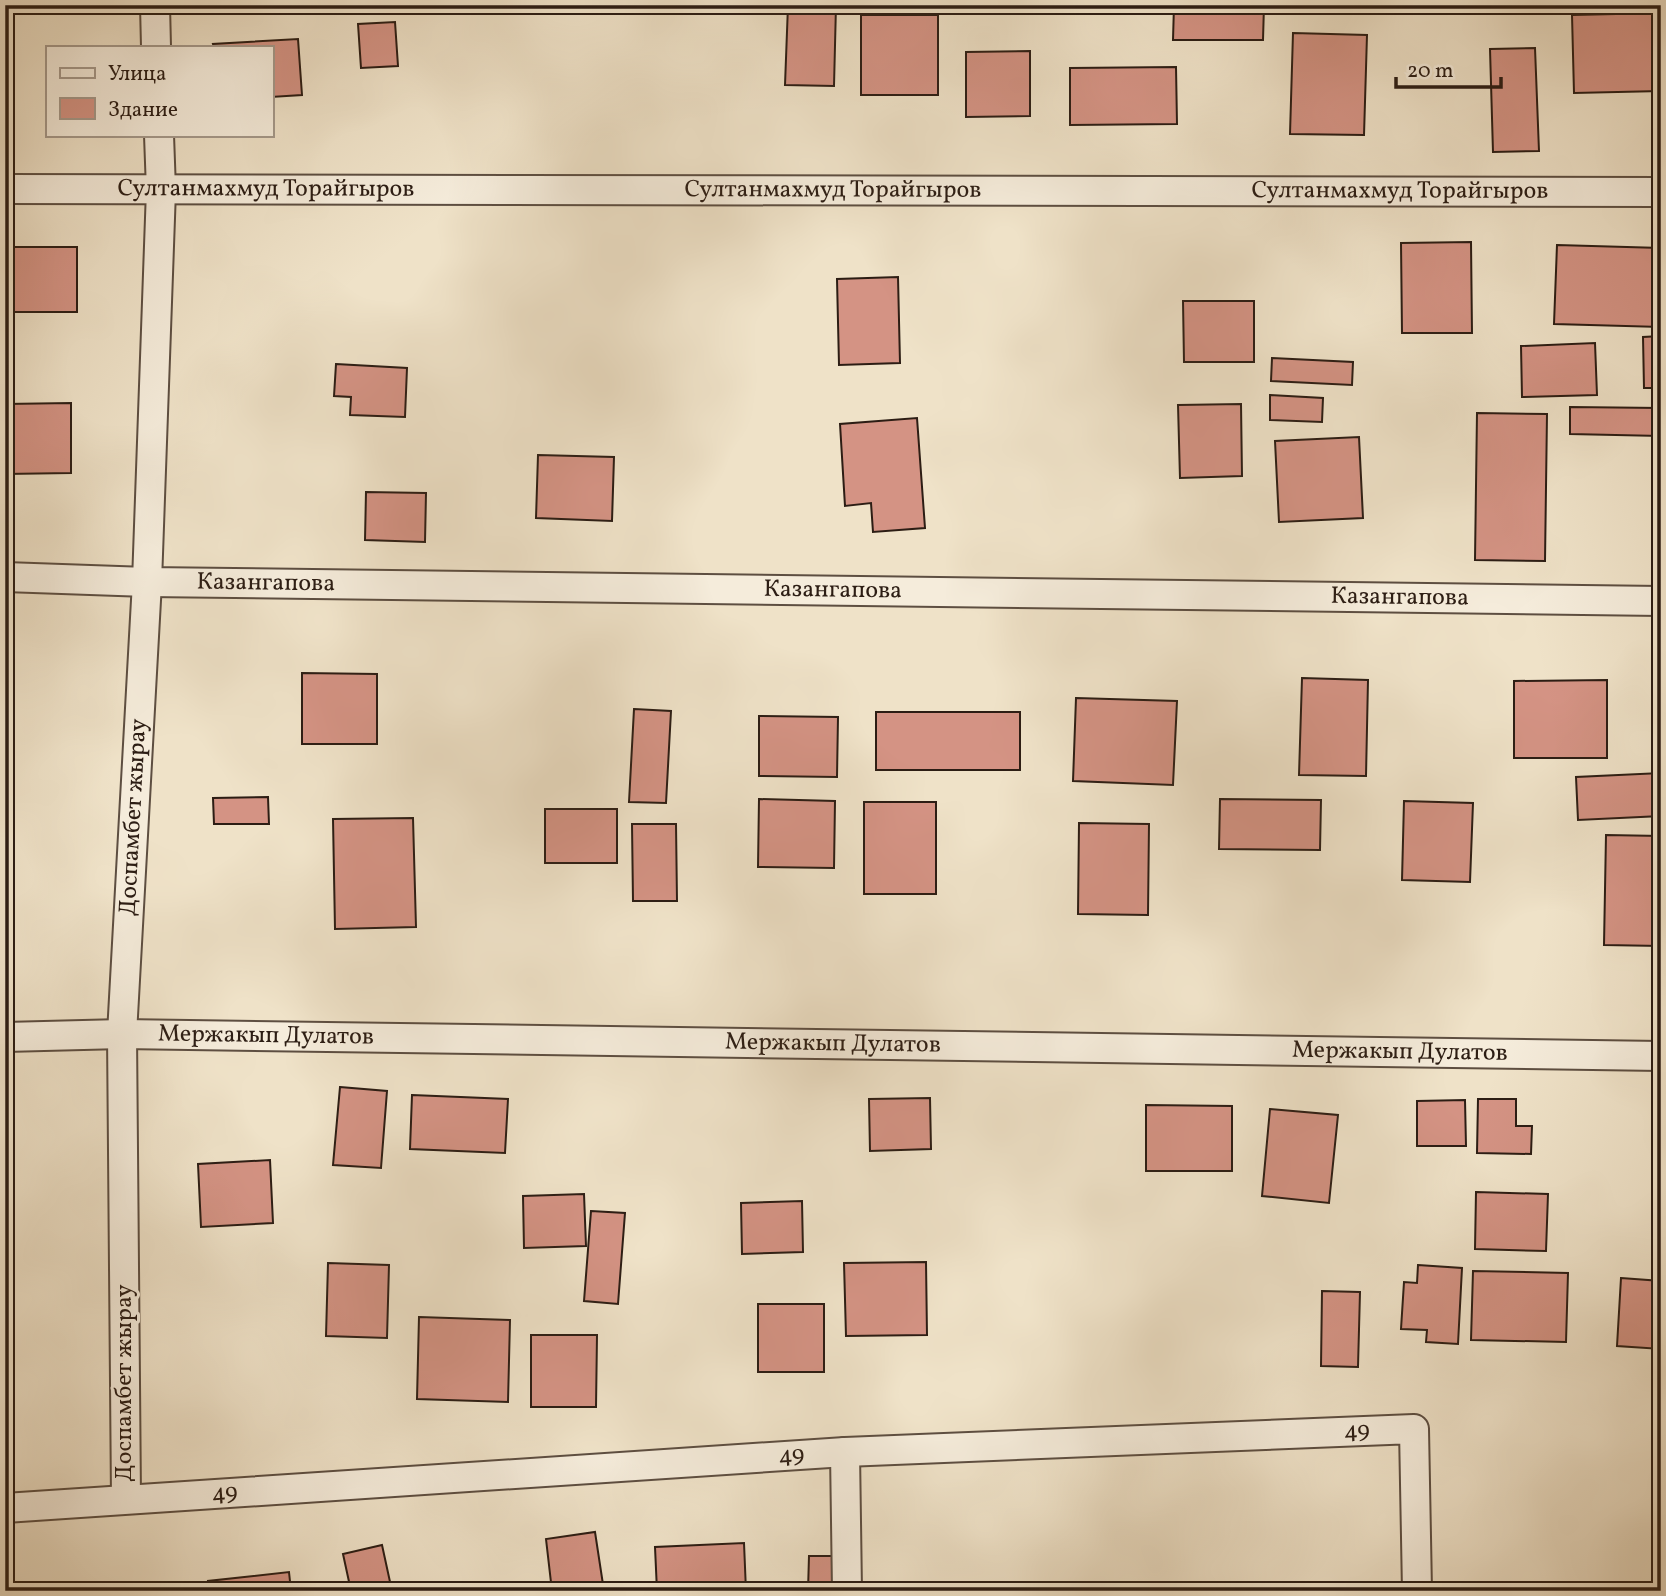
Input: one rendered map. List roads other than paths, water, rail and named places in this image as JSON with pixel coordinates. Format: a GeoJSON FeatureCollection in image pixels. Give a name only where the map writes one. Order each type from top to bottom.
{"type":"FeatureCollection","features":[{"type":"Feature","properties":{"kind":"street"},"geometry":{"type":"LineString","coordinates":[[155,5],[156,46]]}},
{"type":"Feature","properties":{"kind":"street","name":"Доспамбет жырау"},"geometry":{"type":"LineString","coordinates":[[126,1499],[122,1034],[147,582],[161,190],[159,136]]}},
{"type":"Feature","properties":{"kind":"street","name":"Султанмахмуд Торайгыров"},"geometry":{"type":"LineString","coordinates":[[5,189],[1661,192]]}},
{"type":"Feature","properties":{"kind":"street","name":"Казангапова"},"geometry":{"type":"LineString","coordinates":[[5,577],[147,582],[1661,601]]}},
{"type":"Feature","properties":{"kind":"street","name":"Мержакып Дулатов"},"geometry":{"type":"LineString","coordinates":[[5,1037],[122,1034],[1661,1056]]}},
{"type":"Feature","properties":{"kind":"street","name":"49"},"geometry":{"type":"LineString","coordinates":[[5,1507],[845,1452],[1414,1429],[1417,1591]]}},
{"type":"Feature","properties":{"kind":"street"},"geometry":{"type":"LineString","coordinates":[[845,1452],[846,1591]]}}]}
